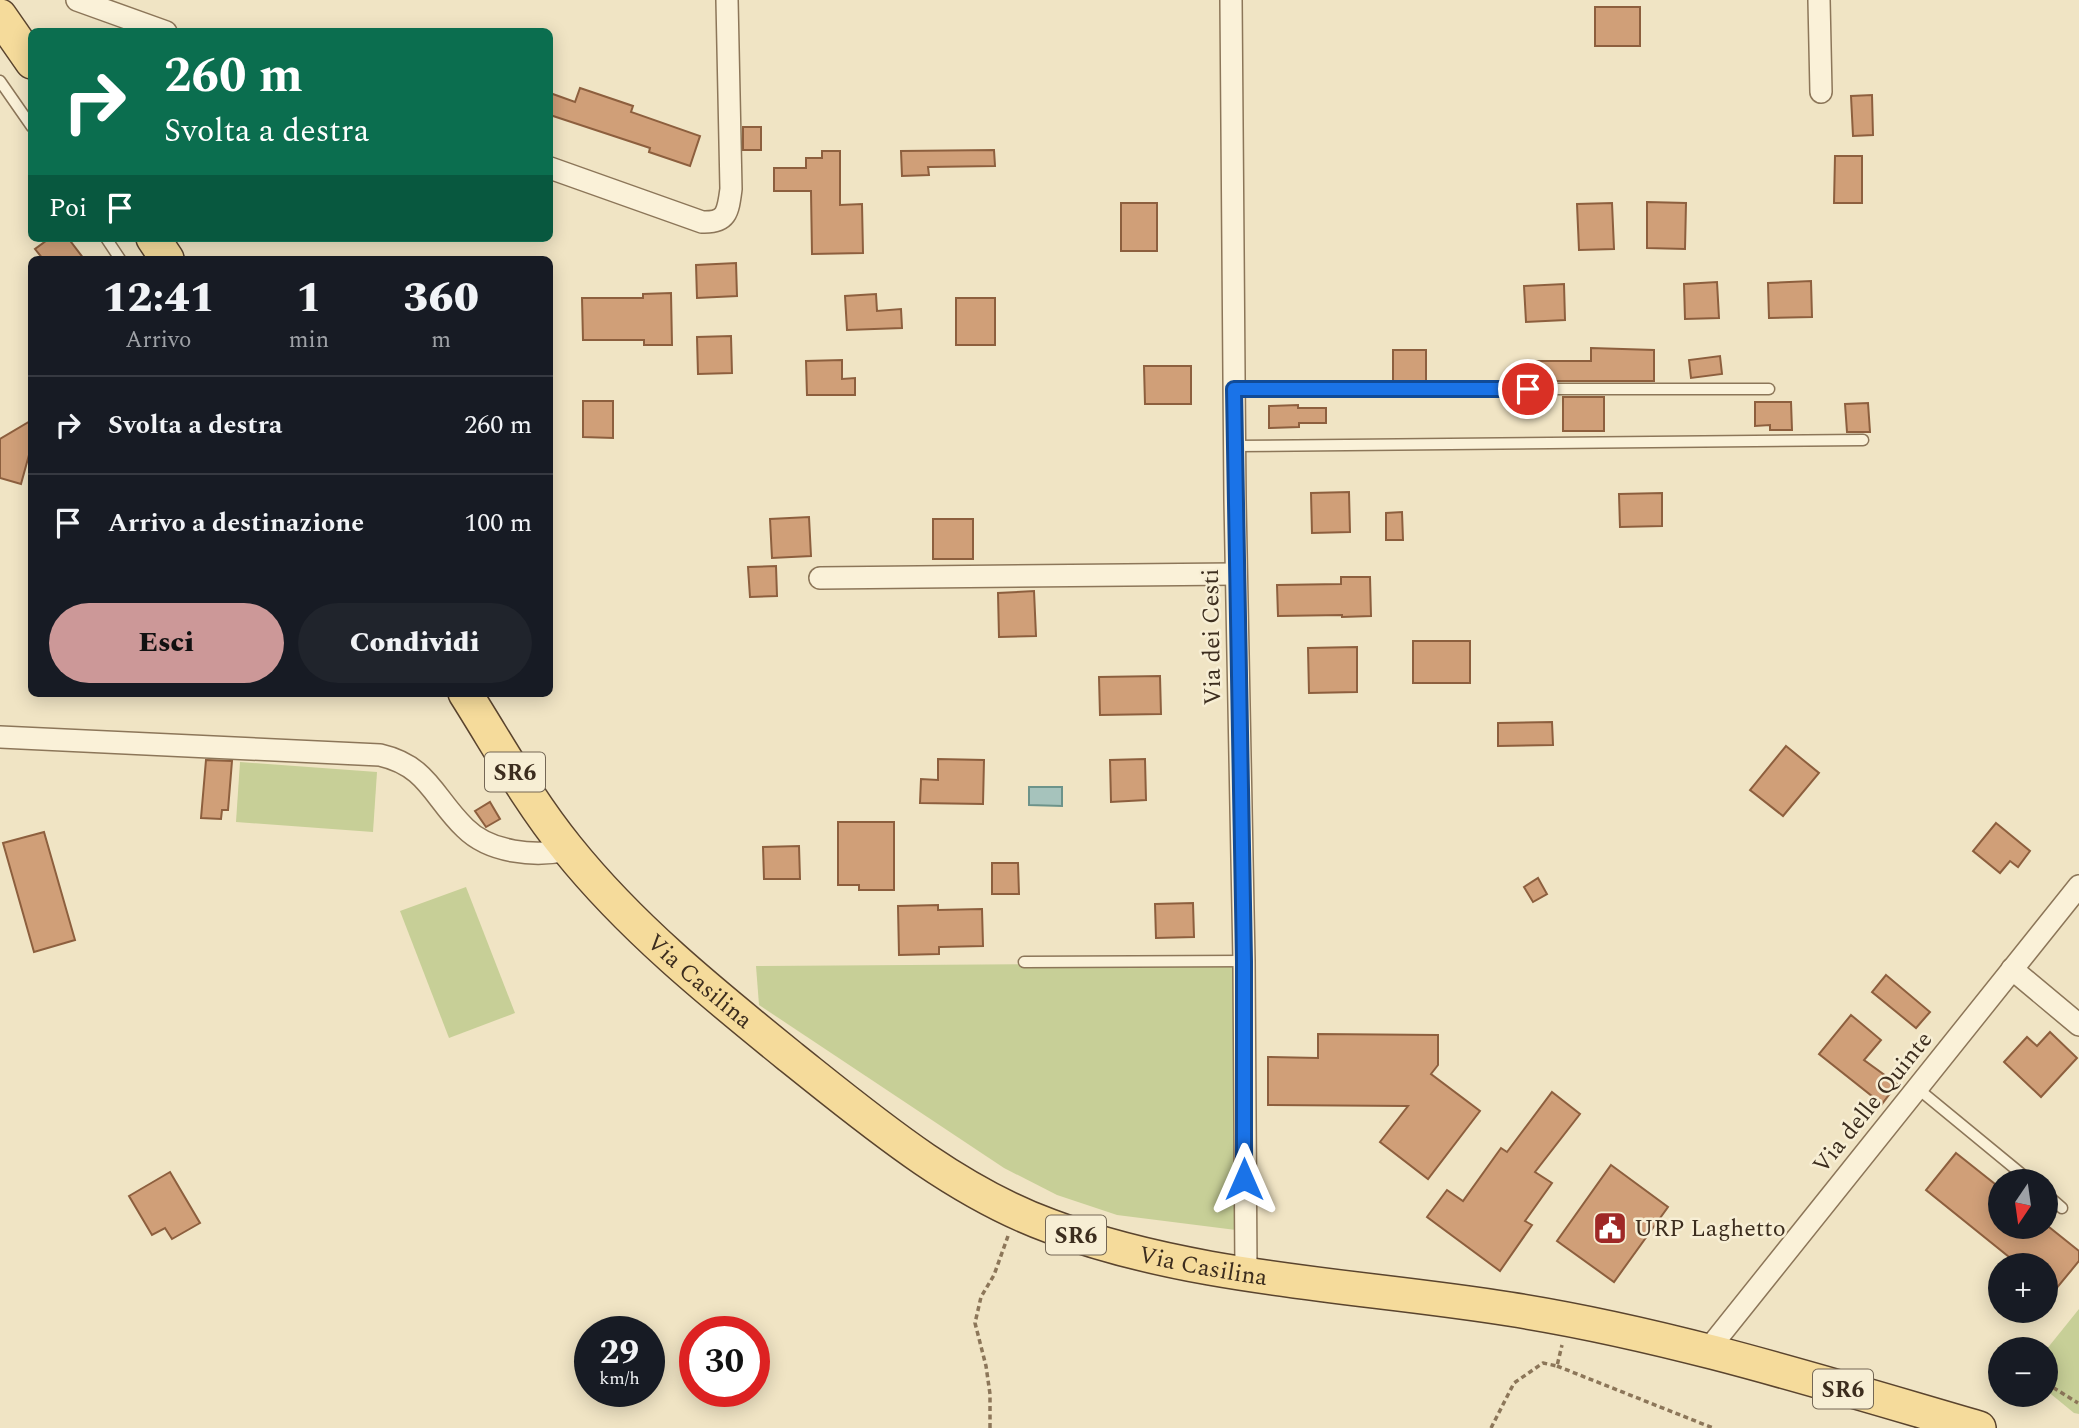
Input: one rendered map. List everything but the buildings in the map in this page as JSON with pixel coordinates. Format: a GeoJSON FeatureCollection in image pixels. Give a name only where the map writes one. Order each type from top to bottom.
{"type":"FeatureCollection","features":[{"type":"Feature","properties":{"kind":"main road"},"geometry":{"type":"LineString","coordinates":[[0,16],[28,56]]}},
{"type":"Feature","properties":{"kind":"main road","name":"Via Casilina"},"geometry":{"type":"LineString","coordinates":[[468,697],[530,796],[568,850],[633,919],[749,1023],[874,1122],[961,1181],[1021,1214],[1077,1236],[1155,1256],[1245,1273],[1476,1304],[1626,1331],[1707,1351],[1979,1428]]}},
{"type":"Feature","properties":{"kind":"street"},"geometry":{"type":"LineString","coordinates":[[77,0],[155,28]]}},
{"type":"Feature","properties":{"kind":"street"},"geometry":{"type":"LineString","coordinates":[[553,169],[702,222],[721,219],[727,211],[730,189],[727,0]]}},
{"type":"Feature","properties":{"kind":"street","name":"Via dei Cesti"},"geometry":{"type":"LineString","coordinates":[[1231,0],[1234,446],[1244,961],[1245,1273]]}},
{"type":"Feature","properties":{"kind":"street"},"geometry":{"type":"LineString","coordinates":[[1819,0],[1821,92]]}},
{"type":"Feature","properties":{"kind":"street"},"geometry":{"type":"LineString","coordinates":[[820,578],[1236,574]]}},
{"type":"Feature","properties":{"kind":"street"},"geometry":{"type":"LineString","coordinates":[[0,737],[380,755],[400,761],[417,771],[460,823],[478,838],[518,852],[568,850]]}},
{"type":"Feature","properties":{"kind":"street","name":"Via delle Quinte"},"geometry":{"type":"LineString","coordinates":[[1707,1351],[2079,886]]}},
{"type":"Feature","properties":{"kind":"street"},"geometry":{"type":"LineString","coordinates":[[2012,969],[2079,1025]]}},
{"type":"Feature","properties":{"kind":"lane"},"geometry":{"type":"LineString","coordinates":[[0,81],[28,122]]}},
{"type":"Feature","properties":{"kind":"lane"},"geometry":{"type":"LineString","coordinates":[[1234,389],[1769,389]]}},
{"type":"Feature","properties":{"kind":"lane"},"geometry":{"type":"LineString","coordinates":[[1234,446],[1863,440]]}},
{"type":"Feature","properties":{"kind":"lane"},"geometry":{"type":"LineString","coordinates":[[1024,962],[1244,961]]}},
{"type":"Feature","properties":{"kind":"lane"},"geometry":{"type":"LineString","coordinates":[[1917,1088],[2015,1169]]}},
{"type":"Feature","properties":{"kind":"lane"},"geometry":{"type":"LineString","coordinates":[[2058,1204],[2062,1208]]}},
{"type":"Feature","properties":{"kind":"path"},"geometry":{"type":"LineString","coordinates":[[990,1428],[990,1394],[986,1366],[975,1324],[981,1297],[994,1275],[1008,1236]]}},
{"type":"Feature","properties":{"kind":"path"},"geometry":{"type":"LineString","coordinates":[[1558,1366],[1568,1320]]}},
{"type":"Feature","properties":{"kind":"path"},"geometry":{"type":"LineString","coordinates":[[1491,1428],[1514,1383],[1543,1363],[1558,1366],[1713,1428]]}},
{"type":"Feature","properties":{"kind":"path"},"geometry":{"type":"LineString","coordinates":[[2058,1390],[2079,1402]]}},
{"type":"Feature","properties":{"kind":"green space"},"geometry":{"type":"Polygon","coordinates":[[[240,762],[377,772],[373,832],[236,822],[240,762]]]}},
{"type":"Feature","properties":{"kind":"green space"},"geometry":{"type":"Polygon","coordinates":[[[466,887],[515,1013],[449,1038],[400,911],[466,887]]]}},
{"type":"Feature","properties":{"kind":"green space"},"geometry":{"type":"Polygon","coordinates":[[[1229,963],[1233,966],[1236,1230],[1117,1215],[1057,1195],[1004,1168],[759,1005],[756,966],[1229,963]]]}},
{"type":"Feature","properties":{"kind":"green space"},"geometry":{"type":"Polygon","coordinates":[[[2079,1309],[2079,1414],[2058,1400],[2056,1337],[2079,1309]]]}},
{"type":"Feature","properties":{"kind":"water"},"geometry":{"type":"Polygon","coordinates":[[[1029,787],[1062,787],[1062,806],[1029,805],[1029,787]]]}},
{"type":"Feature","properties":{"kind":"place","name":"URP Laghetto"},"geometry":{"type":"Point","coordinates":[1610,1228]}},
{"type":"Feature","properties":{"kind":"route"},"geometry":{"type":"LineString","coordinates":[[1244,1179],[1244,961],[1234,389],[1528,389]]}}]}
